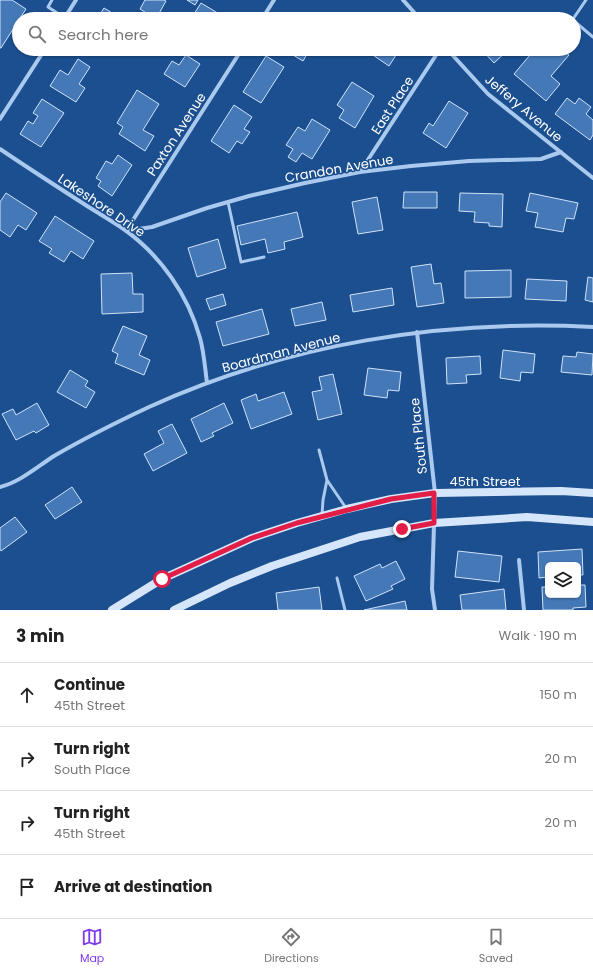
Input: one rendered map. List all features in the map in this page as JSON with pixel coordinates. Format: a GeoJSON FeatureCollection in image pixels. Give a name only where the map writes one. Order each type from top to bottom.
{"type":"FeatureCollection","features":[{"type":"Feature","properties":{"kind":"main road","name":"45th Street"},"geometry":{"type":"LineString","coordinates":[[112,610],[162,579],[252,538],[297,523],[391,499],[434,493],[561,491],[593,493]]}},
{"type":"Feature","properties":{"kind":"main road"},"geometry":{"type":"LineString","coordinates":[[174,610],[223,586],[272,566],[360,537],[434,523],[528,517],[593,522]]}},
{"type":"Feature","properties":{"kind":"street"},"geometry":{"type":"LineString","coordinates":[[68,12],[76,0]]}},
{"type":"Feature","properties":{"kind":"street"},"geometry":{"type":"LineString","coordinates":[[266,12],[274,0]]}},
{"type":"Feature","properties":{"kind":"street"},"geometry":{"type":"LineString","coordinates":[[403,0],[414,12]]}},
{"type":"Feature","properties":{"kind":"street"},"geometry":{"type":"LineString","coordinates":[[0,119],[40,56]]}},
{"type":"Feature","properties":{"kind":"street","name":"Paxton Avenue"},"geometry":{"type":"LineString","coordinates":[[126,231],[238,56]]}},
{"type":"Feature","properties":{"kind":"street","name":"East Place"},"geometry":{"type":"LineString","coordinates":[[360,172],[435,56]]}},
{"type":"Feature","properties":{"kind":"street","name":"Jeffery Avenue"},"geometry":{"type":"LineString","coordinates":[[453,56],[488,94],[593,178]]}},
{"type":"Feature","properties":{"kind":"street","name":"Lakeshore Drive"},"geometry":{"type":"LineString","coordinates":[[0,149],[126,231],[150,251],[178,287],[191,312],[200,338],[207,383]]}},
{"type":"Feature","properties":{"kind":"street","name":"Crandon Avenue"},"geometry":{"type":"LineString","coordinates":[[126,231],[152,227],[228,202],[305,183],[360,172],[469,161],[541,159],[561,152]]}},
{"type":"Feature","properties":{"kind":"street","name":"Boardman Avenue"},"geometry":{"type":"LineString","coordinates":[[0,487],[10,484],[101,430],[149,407],[207,383],[255,367],[306,353],[371,339],[464,327],[517,325],[593,327]]}},
{"type":"Feature","properties":{"kind":"street","name":"South Place"},"geometry":{"type":"LineString","coordinates":[[417,332],[434,493],[432,589],[435,610]]}},
{"type":"Feature","properties":{"kind":"street"},"geometry":{"type":"LineString","coordinates":[[519,560],[524,610]]}},
{"type":"Feature","properties":{"kind":"lane"},"geometry":{"type":"LineString","coordinates":[[52,0],[48,7],[55,12]]}},
{"type":"Feature","properties":{"kind":"lane"},"geometry":{"type":"LineString","coordinates":[[579,12],[586,0]]}},
{"type":"Feature","properties":{"kind":"lane"},"geometry":{"type":"LineString","coordinates":[[581,26],[593,36]]}},
{"type":"Feature","properties":{"kind":"lane"},"geometry":{"type":"LineString","coordinates":[[228,202],[241,262],[264,257]]}},
{"type":"Feature","properties":{"kind":"lane"},"geometry":{"type":"LineString","coordinates":[[319,450],[327,480],[347,510]]}},
{"type":"Feature","properties":{"kind":"lane"},"geometry":{"type":"LineString","coordinates":[[322,516],[323,500],[327,480]]}},
{"type":"Feature","properties":{"kind":"lane"},"geometry":{"type":"LineString","coordinates":[[337,578],[345,610]]}},
{"type":"Feature","properties":{"kind":"building"},"geometry":{"type":"Polygon","coordinates":[[[0,0],[12,0],[26,9],[24,12],[12,12],[12,31],[0,48],[0,0]]]}},
{"type":"Feature","properties":{"kind":"building"},"geometry":{"type":"Polygon","coordinates":[[[145,0],[166,1],[160,12],[145,12],[140,9],[145,0]]]}},
{"type":"Feature","properties":{"kind":"building"},"geometry":{"type":"Polygon","coordinates":[[[187,0],[198,0],[195,5],[187,0]]]}},
{"type":"Feature","properties":{"kind":"building"},"geometry":{"type":"Polygon","coordinates":[[[201,3],[216,12],[195,12],[201,3]]]}},
{"type":"Feature","properties":{"kind":"building"},"geometry":{"type":"Polygon","coordinates":[[[104,8],[111,12],[101,12],[104,8]]]}},
{"type":"Feature","properties":{"kind":"building"},"geometry":{"type":"Polygon","coordinates":[[[185,56],[200,64],[185,87],[164,74],[172,61],[179,65],[185,56]]]}},
{"type":"Feature","properties":{"kind":"building"},"geometry":{"type":"Polygon","coordinates":[[[266,56],[284,67],[261,103],[243,92],[266,56]]]}},
{"type":"Feature","properties":{"kind":"building"},"geometry":{"type":"Polygon","coordinates":[[[295,56],[306,56],[303,61],[295,56]]]}},
{"type":"Feature","properties":{"kind":"building"},"geometry":{"type":"Polygon","coordinates":[[[374,56],[395,56],[389,66],[374,56]]]}},
{"type":"Feature","properties":{"kind":"building"},"geometry":{"type":"Polygon","coordinates":[[[488,56],[502,56],[494,63],[488,56]]]}},
{"type":"Feature","properties":{"kind":"building"},"geometry":{"type":"Polygon","coordinates":[[[529,56],[568,56],[551,76],[560,84],[546,101],[514,74],[529,56]]]}},
{"type":"Feature","properties":{"kind":"building"},"geometry":{"type":"Polygon","coordinates":[[[78,59],[90,67],[79,84],[85,88],[76,102],[50,86],[60,70],[68,75],[78,59]]]}},
{"type":"Feature","properties":{"kind":"building"},"geometry":{"type":"Polygon","coordinates":[[[352,82],[374,96],[355,128],[339,118],[344,110],[337,105],[352,82]]]}},
{"type":"Feature","properties":{"kind":"building"},"geometry":{"type":"Polygon","coordinates":[[[137,90],[159,104],[143,130],[154,136],[145,151],[119,134],[123,127],[117,123],[137,90]]]}},
{"type":"Feature","properties":{"kind":"building"},"geometry":{"type":"Polygon","coordinates":[[[567,98],[575,104],[579,98],[591,107],[586,114],[593,120],[593,135],[590,140],[555,114],[567,98]]]}},
{"type":"Feature","properties":{"kind":"building"},"geometry":{"type":"Polygon","coordinates":[[[42,99],[64,113],[41,147],[20,134],[28,121],[33,124],[38,116],[33,113],[42,99]]]}},
{"type":"Feature","properties":{"kind":"building"},"geometry":{"type":"Polygon","coordinates":[[[449,101],[468,113],[446,148],[423,133],[429,123],[433,126],[449,101]]]}},
{"type":"Feature","properties":{"kind":"building"},"geometry":{"type":"Polygon","coordinates":[[[234,105],[252,117],[244,129],[250,132],[242,144],[237,141],[229,153],[211,141],[234,105]]]}},
{"type":"Feature","properties":{"kind":"building"},"geometry":{"type":"Polygon","coordinates":[[[312,119],[330,130],[312,159],[302,153],[296,162],[288,157],[293,149],[286,145],[298,127],[305,131],[312,119]]]}},
{"type":"Feature","properties":{"kind":"building"},"geometry":{"type":"Polygon","coordinates":[[[118,155],[132,165],[112,196],[98,186],[101,181],[96,178],[106,161],[112,164],[118,155]]]}},
{"type":"Feature","properties":{"kind":"building"},"geometry":{"type":"Polygon","coordinates":[[[404,192],[437,192],[437,208],[403,208],[404,192]]]}},
{"type":"Feature","properties":{"kind":"building"},"geometry":{"type":"Polygon","coordinates":[[[6,193],[37,213],[26,230],[18,225],[10,237],[0,230],[0,202],[6,193]]]}},
{"type":"Feature","properties":{"kind":"building"},"geometry":{"type":"Polygon","coordinates":[[[460,193],[503,194],[502,227],[489,226],[489,223],[474,222],[475,212],[459,211],[460,193]]]}},
{"type":"Feature","properties":{"kind":"building"},"geometry":{"type":"Polygon","coordinates":[[[530,193],[578,203],[574,219],[566,218],[563,232],[535,227],[538,213],[526,211],[530,193]]]}},
{"type":"Feature","properties":{"kind":"building"},"geometry":{"type":"Polygon","coordinates":[[[377,197],[383,230],[358,234],[352,202],[377,197]]]}},
{"type":"Feature","properties":{"kind":"building"},"geometry":{"type":"Polygon","coordinates":[[[297,212],[303,237],[284,242],[285,249],[268,253],[265,239],[241,245],[237,226],[297,212]]]}},
{"type":"Feature","properties":{"kind":"building"},"geometry":{"type":"Polygon","coordinates":[[[55,216],[94,241],[83,259],[71,251],[64,262],[49,253],[52,249],[39,241],[55,216]]]}},
{"type":"Feature","properties":{"kind":"building"},"geometry":{"type":"Polygon","coordinates":[[[218,239],[226,268],[197,277],[188,248],[218,239]]]}},
{"type":"Feature","properties":{"kind":"building"},"geometry":{"type":"Polygon","coordinates":[[[431,264],[434,284],[441,283],[444,303],[417,307],[411,267],[431,264]]]}},
{"type":"Feature","properties":{"kind":"building"},"geometry":{"type":"Polygon","coordinates":[[[511,270],[511,297],[465,298],[465,271],[511,270]]]}},
{"type":"Feature","properties":{"kind":"building"},"geometry":{"type":"Polygon","coordinates":[[[132,273],[133,294],[143,294],[143,312],[102,314],[101,274],[132,273]]]}},
{"type":"Feature","properties":{"kind":"building"},"geometry":{"type":"Polygon","coordinates":[[[588,277],[593,278],[593,302],[585,300],[588,277]]]}},
{"type":"Feature","properties":{"kind":"building"},"geometry":{"type":"Polygon","coordinates":[[[527,279],[567,281],[566,301],[525,299],[527,279]]]}},
{"type":"Feature","properties":{"kind":"building"},"geometry":{"type":"Polygon","coordinates":[[[392,288],[394,305],[353,312],[350,295],[392,288]]]}},
{"type":"Feature","properties":{"kind":"building"},"geometry":{"type":"Polygon","coordinates":[[[223,294],[226,305],[210,310],[206,299],[223,294]]]}},
{"type":"Feature","properties":{"kind":"building"},"geometry":{"type":"Polygon","coordinates":[[[322,302],[326,320],[295,326],[291,309],[322,302]]]}},
{"type":"Feature","properties":{"kind":"building"},"geometry":{"type":"Polygon","coordinates":[[[262,309],[269,334],[223,346],[216,322],[262,309]]]}},
{"type":"Feature","properties":{"kind":"building"},"geometry":{"type":"Polygon","coordinates":[[[123,326],[147,336],[139,355],[150,360],[144,375],[115,363],[118,354],[112,351],[123,326]]]}},
{"type":"Feature","properties":{"kind":"building"},"geometry":{"type":"Polygon","coordinates":[[[503,350],[535,354],[533,373],[521,372],[520,381],[500,378],[503,350]]]}},
{"type":"Feature","properties":{"kind":"building"},"geometry":{"type":"Polygon","coordinates":[[[577,352],[593,354],[592,375],[561,372],[563,356],[576,357],[577,352]]]}},
{"type":"Feature","properties":{"kind":"building"},"geometry":{"type":"Polygon","coordinates":[[[480,356],[481,374],[466,375],[467,383],[447,384],[446,358],[480,356]]]}},
{"type":"Feature","properties":{"kind":"building"},"geometry":{"type":"Polygon","coordinates":[[[368,368],[401,372],[399,391],[388,390],[387,398],[364,395],[368,368]]]}},
{"type":"Feature","properties":{"kind":"building"},"geometry":{"type":"Polygon","coordinates":[[[70,370],[88,381],[85,386],[95,392],[86,408],[57,392],[70,370]]]}},
{"type":"Feature","properties":{"kind":"building"},"geometry":{"type":"Polygon","coordinates":[[[333,374],[342,414],[318,420],[312,392],[322,390],[319,377],[333,374]]]}},
{"type":"Feature","properties":{"kind":"building"},"geometry":{"type":"Polygon","coordinates":[[[284,392],[292,414],[251,429],[241,400],[256,394],[258,401],[284,392]]]}},
{"type":"Feature","properties":{"kind":"building"},"geometry":{"type":"Polygon","coordinates":[[[37,403],[49,425],[36,433],[34,431],[16,440],[2,414],[13,409],[16,415],[37,403]]]}},
{"type":"Feature","properties":{"kind":"building"},"geometry":{"type":"Polygon","coordinates":[[[224,403],[233,423],[212,433],[214,436],[201,442],[191,419],[224,403]]]}},
{"type":"Feature","properties":{"kind":"building"},"geometry":{"type":"Polygon","coordinates":[[[172,424],[187,453],[153,471],[144,454],[164,443],[158,431],[172,424]]]}},
{"type":"Feature","properties":{"kind":"building"},"geometry":{"type":"Polygon","coordinates":[[[72,487],[82,502],[55,519],[45,505],[72,487]]]}},
{"type":"Feature","properties":{"kind":"building"},"geometry":{"type":"Polygon","coordinates":[[[15,517],[27,532],[1,551],[0,528],[15,517]]]}},
{"type":"Feature","properties":{"kind":"building"},"geometry":{"type":"Polygon","coordinates":[[[582,549],[583,575],[581,575],[581,562],[545,562],[545,577],[539,578],[538,552],[582,549]]]}},
{"type":"Feature","properties":{"kind":"building"},"geometry":{"type":"Polygon","coordinates":[[[458,551],[502,556],[499,582],[455,577],[458,551]]]}},
{"type":"Feature","properties":{"kind":"building"},"geometry":{"type":"Polygon","coordinates":[[[396,561],[405,579],[391,586],[393,589],[366,601],[354,576],[380,564],[382,568],[396,561]]]}},
{"type":"Feature","properties":{"kind":"building"},"geometry":{"type":"Polygon","coordinates":[[[581,585],[585,585],[586,607],[573,608],[573,610],[543,610],[542,587],[545,587],[545,598],[581,598],[581,585]]]}},
{"type":"Feature","properties":{"kind":"building"},"geometry":{"type":"Polygon","coordinates":[[[319,587],[322,610],[278,610],[276,593],[319,587]]]}},
{"type":"Feature","properties":{"kind":"building"},"geometry":{"type":"Polygon","coordinates":[[[504,589],[506,610],[462,610],[460,595],[504,589]]]}},
{"type":"Feature","properties":{"kind":"building"},"geometry":{"type":"Polygon","coordinates":[[[405,601],[407,610],[364,610],[405,601]]]}},
{"type":"Feature","properties":{"kind":"route"},"geometry":{"type":"LineString","coordinates":[[162,579],[252,538],[297,523],[391,499],[434,493],[434,523],[402,529]]}}]}
